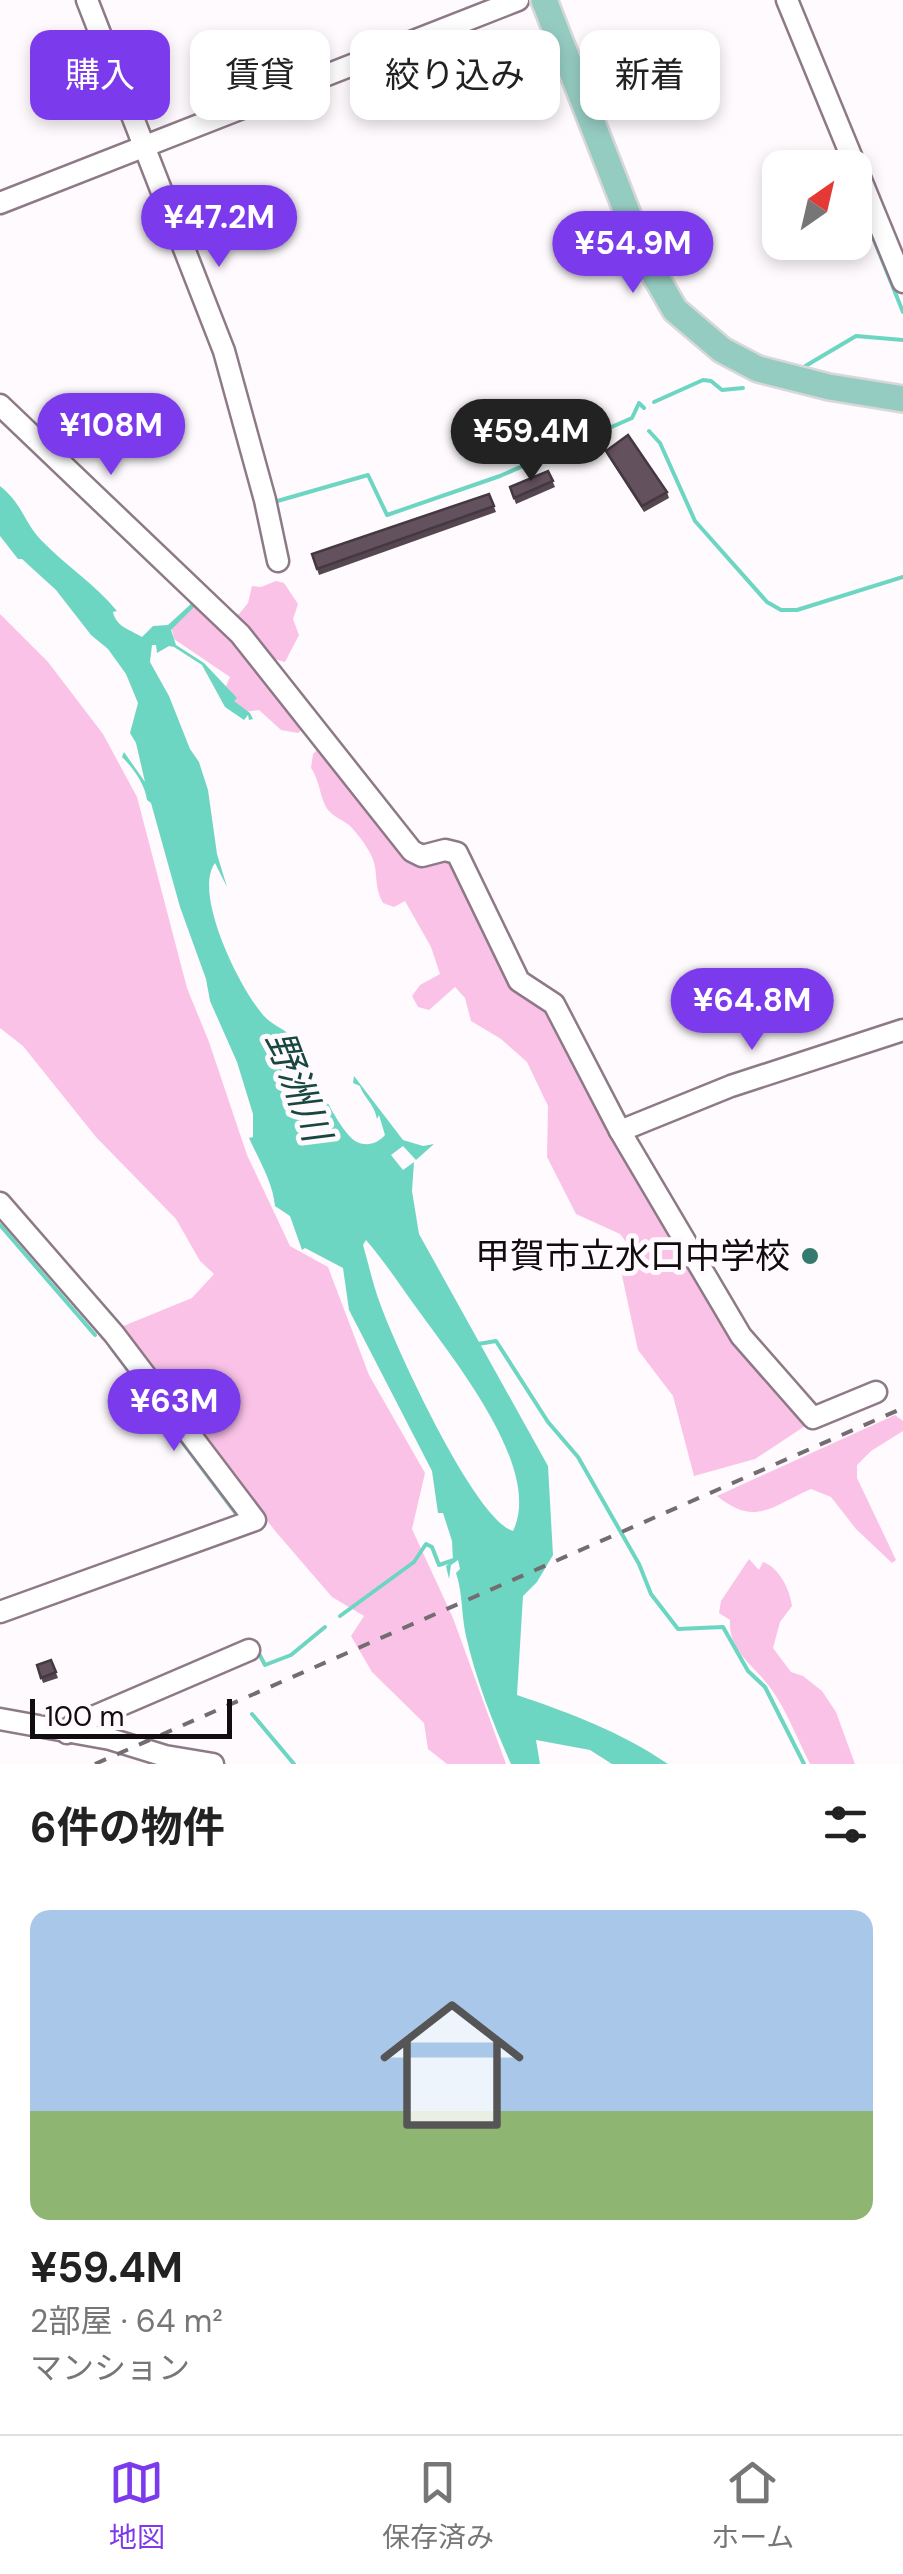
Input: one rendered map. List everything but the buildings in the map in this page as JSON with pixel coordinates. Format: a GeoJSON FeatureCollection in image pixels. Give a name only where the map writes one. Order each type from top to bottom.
{"type":"FeatureCollection","features":[{"type":"Feature","properties":{"kind":"main road"},"geometry":{"type":"LineString","coordinates":[[544,0],[641,248],[675,310],[722,350],[758,369],[828,387],[903,398]]}},
{"type":"Feature","properties":{"kind":"street"},"geometry":{"type":"LineString","coordinates":[[87,0],[224,351],[278,562]]}},
{"type":"Feature","properties":{"kind":"street"},"geometry":{"type":"LineString","coordinates":[[0,204],[518,0]]}},
{"type":"Feature","properties":{"kind":"street"},"geometry":{"type":"LineString","coordinates":[[787,0],[903,282]]}},
{"type":"Feature","properties":{"kind":"street"},"geometry":{"type":"LineString","coordinates":[[0,405],[240,634],[412,850],[422,856],[445,850],[456,852],[519,981],[554,1004],[620,1131],[741,1336],[813,1418],[876,1392]]}},
{"type":"Feature","properties":{"kind":"street"},"geometry":{"type":"LineString","coordinates":[[620,1131],[731,1086],[903,1030]]}},
{"type":"Feature","properties":{"kind":"street"},"geometry":{"type":"LineString","coordinates":[[0,1203],[114,1334],[255,1520],[0,1612]]}},
{"type":"Feature","properties":{"kind":"street"},"geometry":{"type":"LineString","coordinates":[[67,1732],[72,1726],[249,1650]]}},
{"type":"Feature","properties":{"kind":"street"},"geometry":{"type":"LineString","coordinates":[[0,1719],[110,1739],[165,1756],[213,1764]]}},
{"type":"Feature","properties":{"kind":"shaded area"},"geometry":{"type":"Polygon","coordinates":[[[284,583],[298,604],[293,619],[299,635],[285,662],[268,661],[310,724],[298,733],[281,730],[259,710],[244,712],[223,693],[230,677],[174,639],[171,626],[183,617],[186,608],[207,605],[218,615],[239,614],[248,603],[252,586],[284,583]]]}},
{"type":"Feature","properties":{"kind":"shaded area"},"geometry":{"type":"Polygon","coordinates":[[[0,614],[48,662],[103,734],[137,797],[187,988],[247,1155],[290,1246],[328,1267],[369,1375],[425,1473],[412,1529],[453,1618],[506,1764],[447,1764],[428,1749],[424,1723],[372,1672],[351,1636],[364,1616],[332,1597],[116,1329],[192,1298],[214,1274],[200,1261],[176,1219],[96,1137],[23,1046],[0,1028],[0,614]]]}},
{"type":"Feature","properties":{"kind":"shaded area"},"geometry":{"type":"Polygon","coordinates":[[[322,745],[412,848],[438,842],[514,954],[723,1301],[766,1356],[805,1426],[755,1459],[694,1476],[673,1396],[638,1350],[621,1271],[630,1247],[620,1234],[576,1214],[547,1157],[548,1106],[527,1062],[501,1039],[471,1021],[465,998],[455,987],[429,1010],[418,1007],[412,996],[420,985],[440,974],[431,947],[405,901],[394,907],[383,903],[368,849],[349,825],[326,807],[311,768],[313,754],[322,745]]]}},
{"type":"Feature","properties":{"kind":"shaded area"},"geometry":{"type":"Polygon","coordinates":[[[895,1415],[903,1421],[903,1431],[857,1465],[857,1478],[896,1560],[892,1563],[856,1529],[831,1497],[811,1489],[774,1507],[753,1512],[717,1496],[895,1415]]]}},
{"type":"Feature","properties":{"kind":"shaded area"},"geometry":{"type":"Polygon","coordinates":[[[749,1559],[759,1570],[763,1562],[769,1565],[786,1586],[792,1606],[780,1622],[773,1648],[791,1672],[822,1691],[836,1712],[855,1764],[810,1764],[775,1695],[737,1649],[730,1620],[719,1613],[721,1601],[749,1559]]]}},
{"type":"Feature","properties":{"kind":"water","name":"野洲川"},"geometry":{"type":"Polygon","coordinates":[[[0,486],[42,541],[117,611],[113,612],[115,617],[124,628],[142,637],[153,626],[168,625],[193,602],[196,605],[171,630],[176,645],[204,663],[253,719],[249,720],[248,715],[244,720],[225,707],[202,665],[174,647],[157,653],[156,645],[152,645],[150,662],[199,762],[208,790],[217,854],[227,887],[215,863],[210,897],[223,943],[256,1006],[291,1037],[349,1135],[365,1144],[385,1135],[379,1115],[377,1119],[360,1086],[353,1083],[354,1076],[403,1140],[423,1146],[434,1144],[416,1160],[403,1146],[391,1155],[403,1170],[414,1162],[412,1191],[419,1234],[548,1466],[553,1555],[537,1582],[523,1596],[517,1695],[595,1724],[668,1764],[612,1764],[590,1750],[536,1740],[540,1764],[511,1764],[470,1652],[456,1573],[460,1569],[458,1560],[451,1565],[449,1579],[446,1566],[453,1561],[452,1541],[443,1513],[438,1513],[432,1471],[349,1310],[343,1268],[305,1248],[302,1250],[290,1216],[275,1206],[269,1180],[249,1138],[253,1137],[253,1114],[237,1062],[210,1001],[151,803],[122,757],[124,752],[145,782],[130,733],[138,703],[126,674],[56,590],[18,559],[0,536],[0,486]],[[366,1240],[363,1245],[378,1298],[419,1393],[478,1497],[497,1520],[513,1531],[519,1506],[516,1478],[491,1418],[454,1360],[366,1240]]]}},
{"type":"Feature","properties":{"kind":"waterway"},"geometry":{"type":"LineString","coordinates":[[834,139],[838,150]]}},
{"type":"Feature","properties":{"kind":"waterway"},"geometry":{"type":"LineString","coordinates":[[872,235],[903,312]]}},
{"type":"Feature","properties":{"kind":"waterway"},"geometry":{"type":"LineString","coordinates":[[802,368],[856,336],[903,340]]}},
{"type":"Feature","properties":{"kind":"waterway"},"geometry":{"type":"LineString","coordinates":[[654,402],[703,380],[722,390],[743,388]]}},
{"type":"Feature","properties":{"kind":"waterway"},"geometry":{"type":"LineString","coordinates":[[274,502],[368,475],[387,515],[500,476],[632,418],[639,403],[644,408]]}},
{"type":"Feature","properties":{"kind":"waterway"},"geometry":{"type":"LineString","coordinates":[[649,431],[660,443],[695,521],[767,602],[781,610],[797,610],[903,577]]}},
{"type":"Feature","properties":{"kind":"waterway"},"geometry":{"type":"LineString","coordinates":[[0,1225],[95,1335]]}},
{"type":"Feature","properties":{"kind":"waterway"},"geometry":{"type":"LineString","coordinates":[[478,1344],[496,1341],[548,1422],[578,1457],[639,1564],[651,1594],[678,1629],[723,1627],[748,1671],[765,1687],[804,1764]]}},
{"type":"Feature","properties":{"kind":"waterway"},"geometry":{"type":"LineString","coordinates":[[110,1346],[237,1515]]}},
{"type":"Feature","properties":{"kind":"waterway"},"geometry":{"type":"LineString","coordinates":[[340,1616],[414,1562],[426,1544],[432,1547],[439,1565],[454,1560]]}},
{"type":"Feature","properties":{"kind":"waterway"},"geometry":{"type":"LineString","coordinates":[[257,1650],[265,1665],[291,1655],[325,1627]]}},
{"type":"Feature","properties":{"kind":"waterway"},"geometry":{"type":"LineString","coordinates":[[252,1714],[294,1764]]}},
{"type":"Feature","properties":{"kind":"railway"},"geometry":{"type":"LineString","coordinates":[[95,1764],[903,1408]]}},
{"type":"Feature","properties":{"kind":"place","name":"甲賀市立水口中学校"},"geometry":{"type":"Point","coordinates":[810,1256]}}]}
